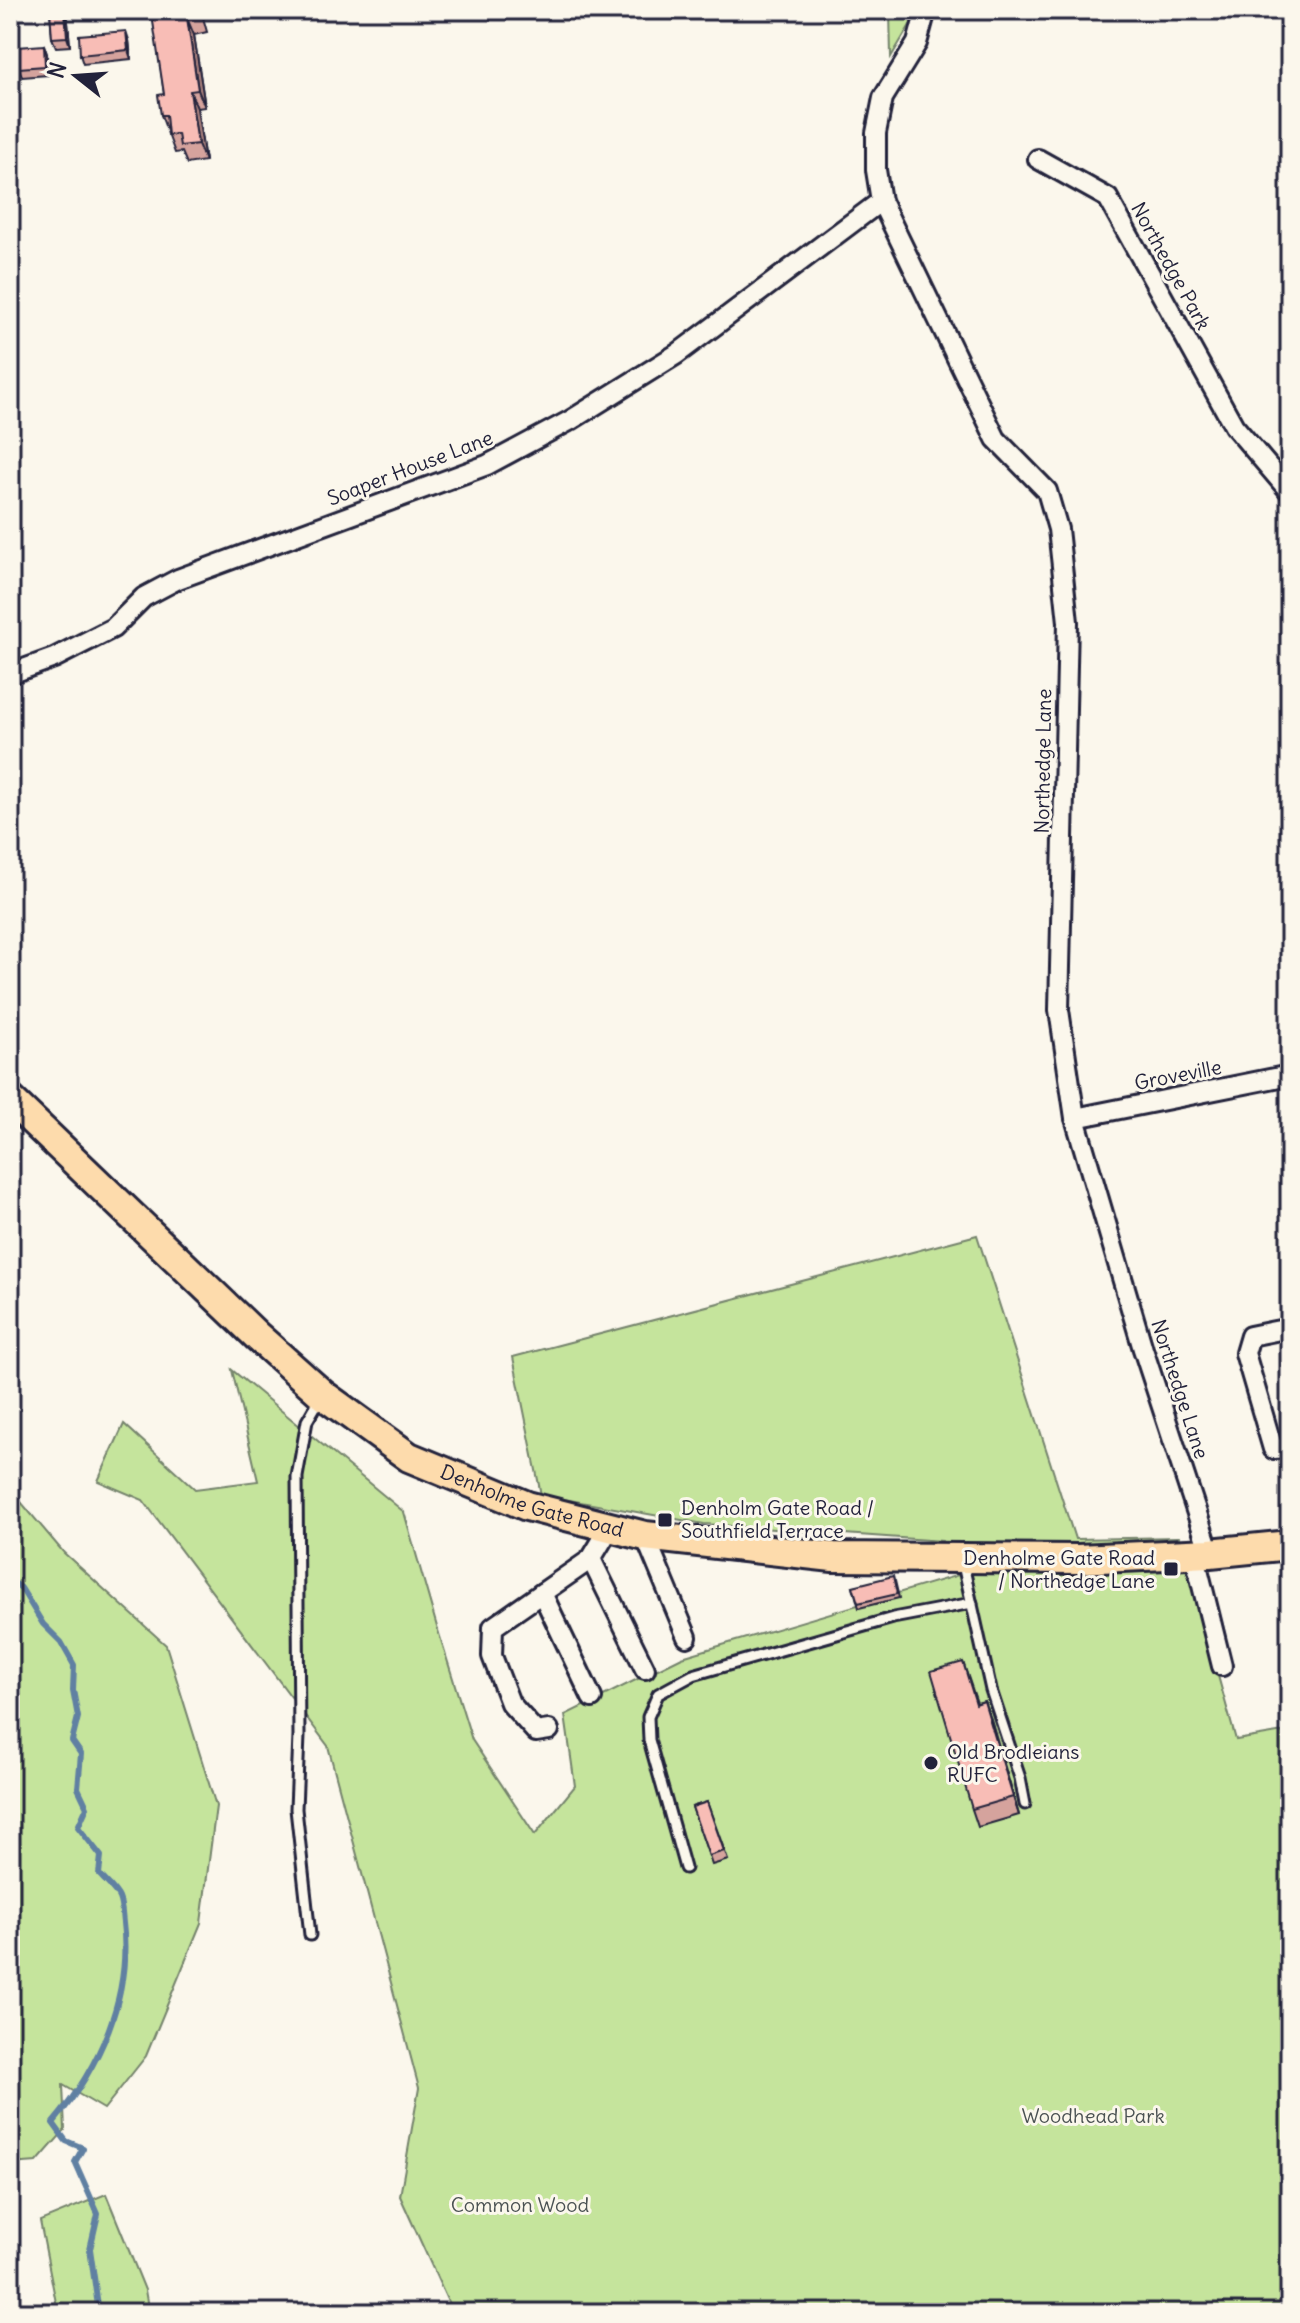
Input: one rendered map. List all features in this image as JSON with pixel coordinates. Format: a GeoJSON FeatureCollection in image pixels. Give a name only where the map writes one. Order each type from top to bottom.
{"type":"FeatureCollection","features":[{"type":"Feature","properties":{"kind":"main road","name":"Denholme Gate Road"},"geometry":{"type":"LineString","coordinates":[[10,1099],[258,1337],[322,1394],[409,1457],[527,1506],[645,1536],[833,1557],[1078,1559],[1290,1545]]}},
{"type":"Feature","properties":{"kind":"street","name":"Northedge Lane"},"geometry":{"type":"LineString","coordinates":[[926,10],[917,43],[883,98],[876,133],[876,170],[881,201],[897,240],[996,439],[1047,491],[1058,529],[1068,622],[1059,1010],[1075,1118],[1202,1553],[1222,1666]]}},
{"type":"Feature","properties":{"kind":"street","name":"Northedge Park"},"geometry":{"type":"LineString","coordinates":[[1038,159],[1108,198],[1234,426],[1290,492]]}},
{"type":"Feature","properties":{"kind":"street","name":"Soaper House Lane"},"geometry":{"type":"LineString","coordinates":[[10,674],[54,658],[113,628],[144,597],[178,579],[487,465],[571,420],[677,354],[881,201]]}},
{"type":"Feature","properties":{"kind":"street","name":"Groveville"},"geometry":{"type":"LineString","coordinates":[[1075,1118],[1290,1075]]}},
{"type":"Feature","properties":{"kind":"street"},"geometry":{"type":"LineString","coordinates":[[1290,1328],[1250,1336],[1245,1353],[1273,1449],[1290,1448]]}},
{"type":"Feature","properties":{"kind":"street"},"geometry":{"type":"LineString","coordinates":[[549,1730],[536,1732],[510,1703],[492,1656],[493,1627],[591,1559],[609,1529]]}},
{"type":"Feature","properties":{"kind":"street"},"geometry":{"type":"LineString","coordinates":[[645,1536],[687,1637]]}},
{"type":"Feature","properties":{"kind":"street"},"geometry":{"type":"LineString","coordinates":[[591,1559],[645,1669]]}},
{"type":"Feature","properties":{"kind":"street"},"geometry":{"type":"LineString","coordinates":[[542,1593],[592,1698]]}},
{"type":"Feature","properties":{"kind":"lane"},"geometry":{"type":"LineString","coordinates":[[310,1935],[296,1809],[299,1736],[297,1477],[307,1421],[322,1394]]}},
{"type":"Feature","properties":{"kind":"lane"},"geometry":{"type":"LineString","coordinates":[[962,1559],[991,1690],[1020,1778],[1025,1804]]}},
{"type":"Feature","properties":{"kind":"lane"},"geometry":{"type":"LineString","coordinates":[[685,1868],[649,1740],[648,1717],[658,1694],[693,1675],[893,1618],[972,1603]]}},
{"type":"Feature","properties":{"kind":"green space"},"geometry":{"type":"Polygon","coordinates":[[[10,10],[17,10],[18,107],[10,109],[10,10]]]}},
{"type":"Feature","properties":{"kind":"green space"},"geometry":{"type":"Polygon","coordinates":[[[890,10],[915,10],[913,20],[891,57],[890,10]]]}},
{"type":"Feature","properties":{"kind":"green space","name":"Old Brodleians RUFC"},"geometry":{"type":"Polygon","coordinates":[[[977,1235],[1075,1539],[1179,1537],[1236,1740],[1290,1731],[1290,2313],[453,2313],[400,2196],[419,2088],[328,1746],[143,1500],[98,1481],[124,1424],[195,1489],[258,1481],[232,1370],[404,1512],[472,1740],[535,1835],[575,1786],[565,1715],[682,1657],[959,1575],[942,1541],[704,1524],[541,1495],[513,1357],[977,1235]]]}},
{"type":"Feature","properties":{"kind":"green space"},"geometry":{"type":"Polygon","coordinates":[[[10,1489],[64,1553],[166,1645],[216,1806],[201,1923],[146,2056],[104,2109],[63,2085],[65,2130],[37,2162],[10,2164],[10,1489]]]}},
{"type":"Feature","properties":{"kind":"green space"},"geometry":{"type":"Polygon","coordinates":[[[106,2194],[145,2290],[149,2313],[58,2313],[40,2221],[106,2194]]]}},
{"type":"Feature","properties":{"kind":"building"},"geometry":{"type":"Polygon","coordinates":[[[50,10],[65,10],[67,37],[52,38],[50,10]]]}},
{"type":"Feature","properties":{"kind":"building"},"geometry":{"type":"Polygon","coordinates":[[[153,10],[199,10],[201,14],[187,18],[198,90],[190,91],[198,144],[180,146],[178,134],[168,135],[166,115],[161,115],[158,95],[164,94],[153,10]]]}},
{"type":"Feature","properties":{"kind":"building"},"geometry":{"type":"Polygon","coordinates":[[[126,31],[128,50],[80,55],[79,35],[126,31]]]}},
{"type":"Feature","properties":{"kind":"building"},"geometry":{"type":"Polygon","coordinates":[[[44,45],[45,66],[19,68],[18,47],[44,45]]]}},
{"type":"Feature","properties":{"kind":"building"},"geometry":{"type":"Polygon","coordinates":[[[893,1576],[897,1594],[858,1603],[853,1586],[893,1576]]]}},
{"type":"Feature","properties":{"kind":"building","name":"Old Brodleians RUFC"},"geometry":{"type":"Polygon","coordinates":[[[963,1662],[976,1704],[984,1701],[1013,1797],[972,1809],[931,1671],[963,1662]]]}},
{"type":"Feature","properties":{"kind":"building"},"geometry":{"type":"Polygon","coordinates":[[[707,1802],[724,1851],[709,1856],[692,1807],[707,1802]]]}},
{"type":"Feature","properties":{"kind":"waterway"},"geometry":{"type":"LineString","coordinates":[[10,1580],[21,1588],[74,1665],[73,1690],[78,1717],[72,1741],[81,1754],[78,1788],[87,1807],[78,1827],[101,1856],[99,1874],[118,1895],[122,1910],[122,1977],[109,2030],[85,2079],[53,2123],[66,2141],[83,2148],[75,2162],[98,2214],[90,2249],[99,2313]]}},
{"type":"Feature","properties":{"kind":"place","name":"Denholm Gate Road / Southfield Terrace"},"geometry":{"type":"Point","coordinates":[665,1520]}},
{"type":"Feature","properties":{"kind":"place","name":"Denholme Gate Road / Northedge Lane"},"geometry":{"type":"Point","coordinates":[1171,1569]}},
{"type":"Feature","properties":{"kind":"place","name":"Old Brodleians RUFC"},"geometry":{"type":"Point","coordinates":[931,1763]}},
{"type":"Feature","properties":{"kind":"park label","name":"Woodhead Park"},"geometry":{"type":"Point","coordinates":[1093,2116]}},
{"type":"Feature","properties":{"kind":"park label","name":"Common Wood"},"geometry":{"type":"Point","coordinates":[520,2205]}}]}
